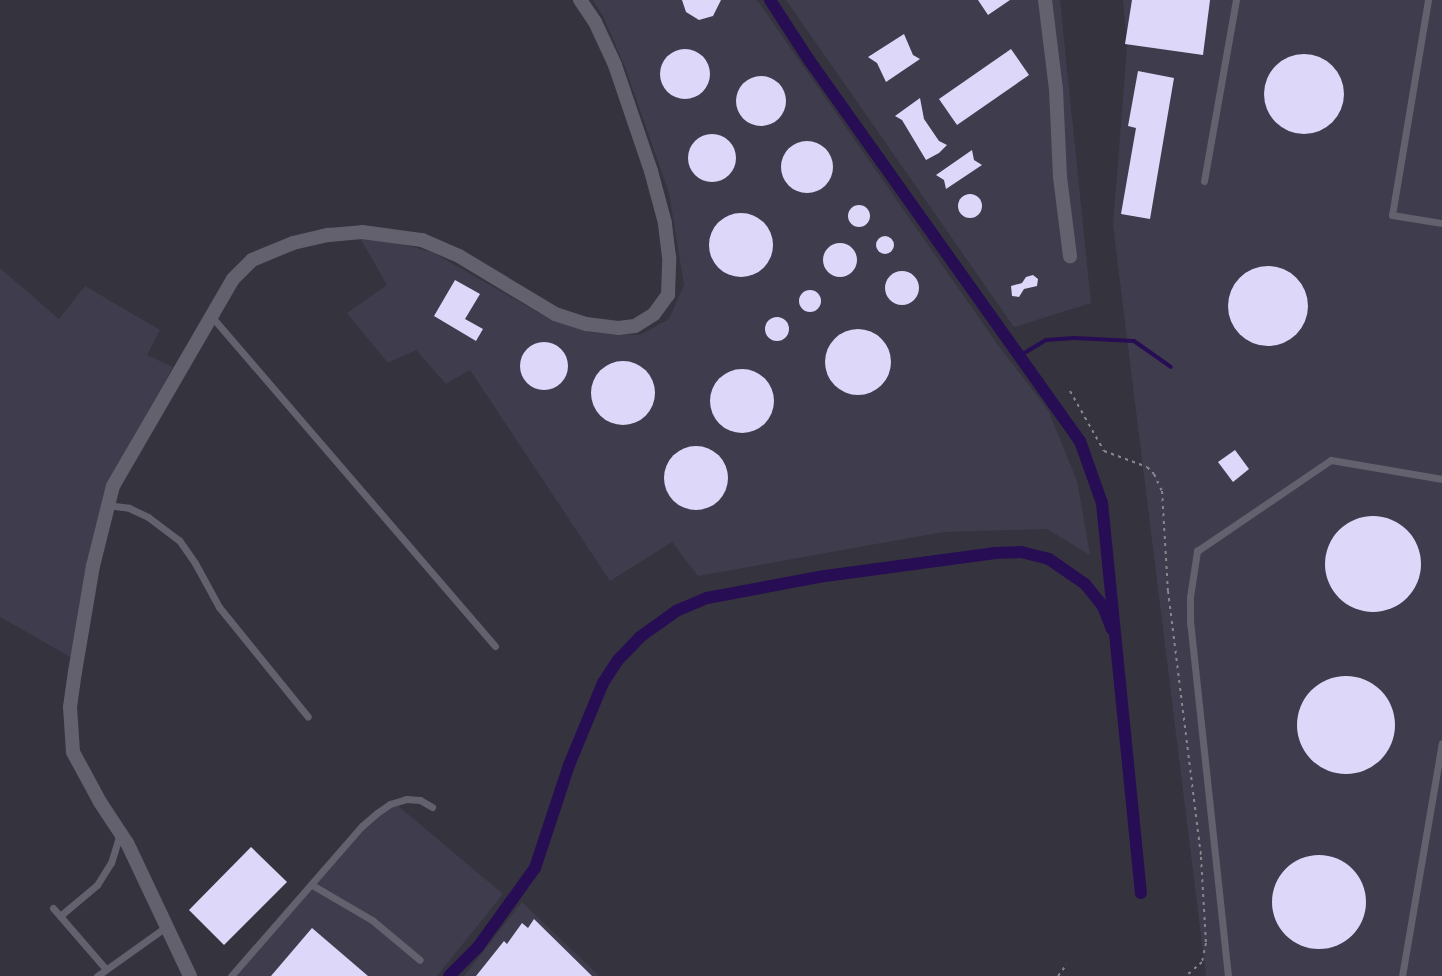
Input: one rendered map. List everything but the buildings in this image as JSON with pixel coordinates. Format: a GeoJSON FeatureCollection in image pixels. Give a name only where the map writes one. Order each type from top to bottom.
{"type":"FeatureCollection","features":[{"type":"Feature","properties":{"kind":"street"},"geometry":{"type":"LineString","coordinates":[[190,976],[120,833],[73,752],[70,707],[106,505],[123,465],[233,279],[241,269],[262,255],[293,243],[329,235],[362,232],[422,240],[459,256],[555,314],[586,324],[618,328],[635,326],[654,314],[668,295],[669,257],[665,223],[651,171],[615,65],[595,22],[580,0]]}},
{"type":"Feature","properties":{"kind":"street"},"geometry":{"type":"LineString","coordinates":[[1045,0],[1056,89],[1059,177],[1070,256]]}},
{"type":"Feature","properties":{"kind":"lane"},"geometry":{"type":"LineString","coordinates":[[1204,181],[1236,0]]}},
{"type":"Feature","properties":{"kind":"lane"},"geometry":{"type":"LineString","coordinates":[[1428,0],[1392,215],[1442,223]]}},
{"type":"Feature","properties":{"kind":"lane"},"geometry":{"type":"LineString","coordinates":[[210,315],[495,646]]}},
{"type":"Feature","properties":{"kind":"lane"},"geometry":{"type":"LineString","coordinates":[[1228,976],[1190,623],[1190,597],[1197,551],[1331,460],[1442,479]]}},
{"type":"Feature","properties":{"kind":"lane"},"geometry":{"type":"LineString","coordinates":[[106,505],[129,508],[148,517],[178,540],[195,562],[219,607],[308,717]]}},
{"type":"Feature","properties":{"kind":"lane"},"geometry":{"type":"LineString","coordinates":[[1402,976],[1442,742]]}},
{"type":"Feature","properties":{"kind":"lane"},"geometry":{"type":"LineString","coordinates":[[231,976],[362,826],[390,804],[406,799],[420,800],[432,807]]}},
{"type":"Feature","properties":{"kind":"lane"},"geometry":{"type":"LineString","coordinates":[[60,916],[97,885],[111,863],[120,833]]}},
{"type":"Feature","properties":{"kind":"lane"},"geometry":{"type":"LineString","coordinates":[[312,885],[372,920],[420,960]]}},
{"type":"Feature","properties":{"kind":"lane"},"geometry":{"type":"LineString","coordinates":[[53,908],[105,968]]}},
{"type":"Feature","properties":{"kind":"lane"},"geometry":{"type":"LineString","coordinates":[[97,976],[105,968],[167,926]]}},
{"type":"Feature","properties":{"kind":"path"},"geometry":{"type":"LineString","coordinates":[[1070,392],[1104,451],[1147,467],[1154,474],[1162,491],[1168,591],[1201,857],[1206,943],[1202,962],[1186,976]]}},
{"type":"Feature","properties":{"kind":"path"},"geometry":{"type":"LineString","coordinates":[[1058,976],[1067,964]]}},
{"type":"Feature","properties":{"kind":"shaded area"},"geometry":{"type":"Polygon","coordinates":[[[593,0],[757,0],[998,345],[1048,410],[1077,481],[1090,555],[1047,529],[943,532],[698,576],[672,542],[610,581],[470,370],[446,384],[416,350],[388,363],[347,313],[387,285],[360,238],[394,242],[432,252],[539,313],[590,332],[640,335],[669,319],[684,285],[669,193],[625,67],[603,16],[593,0]]]}},
{"type":"Feature","properties":{"kind":"shaded area"},"geometry":{"type":"Polygon","coordinates":[[[786,0],[1060,0],[1091,303],[1014,327],[786,0]]]}},
{"type":"Feature","properties":{"kind":"shaded area"},"geometry":{"type":"Polygon","coordinates":[[[1123,0],[1442,0],[1442,976],[1206,976],[1113,225],[1127,47],[1123,0]]]}},
{"type":"Feature","properties":{"kind":"shaded area"},"geometry":{"type":"Polygon","coordinates":[[[0,268],[59,319],[85,286],[160,330],[147,355],[173,367],[115,470],[74,659],[0,617],[0,268]]]}},
{"type":"Feature","properties":{"kind":"shaded area"},"geometry":{"type":"Polygon","coordinates":[[[397,805],[503,894],[437,976],[235,976],[376,816],[397,805]]]}},
{"type":"Feature","properties":{"kind":"shaded area"},"geometry":{"type":"Polygon","coordinates":[[[522,902],[599,976],[464,976],[522,902]]]}},
{"type":"Feature","properties":{"kind":"waterway"},"geometry":{"type":"LineString","coordinates":[[770,0],[809,60],[1080,441],[1102,503],[1141,893]]}},
{"type":"Feature","properties":{"kind":"waterway"},"geometry":{"type":"LineString","coordinates":[[1021,355],[1046,340],[1074,338],[1134,341],[1171,367]]}},
{"type":"Feature","properties":{"kind":"waterway"},"geometry":{"type":"LineString","coordinates":[[449,976],[478,947],[535,868],[569,765],[603,683],[618,660],[640,637],[676,611],[707,598],[825,576],[995,553],[1021,552],[1049,559],[1085,584],[1103,606],[1112,629]]}}]}
